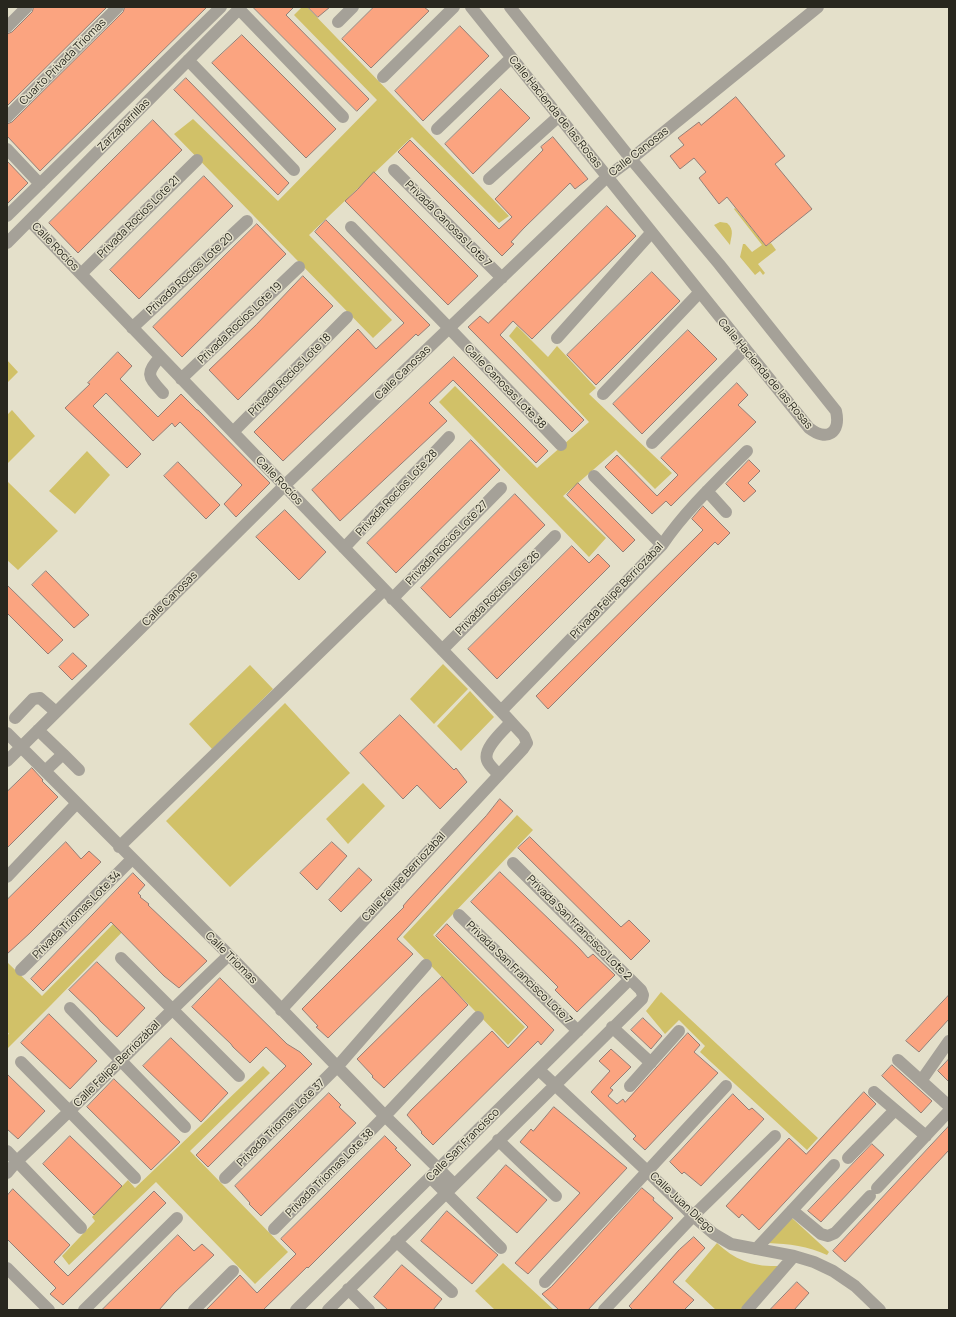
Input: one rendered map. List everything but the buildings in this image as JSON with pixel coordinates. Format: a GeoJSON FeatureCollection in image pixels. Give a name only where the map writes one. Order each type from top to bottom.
{"type":"FeatureCollection","features":[{"type":"Feature","properties":{"kind":"street"},"geometry":{"type":"LineString","coordinates":[[7,27],[27,7]]}},
{"type":"Feature","properties":{"kind":"street","name":"Cuarto Privada Triomas"},"geometry":{"type":"LineString","coordinates":[[7,117],[118,7]]}},
{"type":"Feature","properties":{"kind":"street","name":"Zarzaparrillas"},"geometry":{"type":"LineString","coordinates":[[7,216],[221,7]]}},
{"type":"Feature","properties":{"kind":"street"},"geometry":{"type":"LineString","coordinates":[[338,22],[353,7]]}},
{"type":"Feature","properties":{"kind":"street"},"geometry":{"type":"LineString","coordinates":[[383,77],[454,7]]}},
{"type":"Feature","properties":{"kind":"street","name":"Calle Hacienda de las Rosas"},"geometry":{"type":"LineString","coordinates":[[471,7],[744,350],[808,428],[820,435],[826,436],[833,432],[836,424],[836,411],[719,264],[631,159],[510,7]]}},
{"type":"Feature","properties":{"kind":"street","name":"Calle Canosas"},"geometry":{"type":"LineString","coordinates":[[7,761],[284,486],[607,177],[818,7]]}},
{"type":"Feature","properties":{"kind":"street"},"geometry":{"type":"LineString","coordinates":[[240,8],[343,117]]}},
{"type":"Feature","properties":{"kind":"street","name":"Zarzaparrillas"},"geometry":{"type":"LineString","coordinates":[[7,243],[240,8]]}},
{"type":"Feature","properties":{"kind":"street"},"geometry":{"type":"LineString","coordinates":[[437,129],[512,58]]}},
{"type":"Feature","properties":{"kind":"street"},"geometry":{"type":"LineString","coordinates":[[188,60],[294,170]]}},
{"type":"Feature","properties":{"kind":"street"},"geometry":{"type":"LineString","coordinates":[[489,179],[558,117]]}},
{"type":"Feature","properties":{"kind":"street"},"geometry":{"type":"LineString","coordinates":[[7,149],[40,184]]}},
{"type":"Feature","properties":{"kind":"street","name":"Privada Rocíos Lote 21"},"geometry":{"type":"LineString","coordinates":[[81,274],[197,160]]}},
{"type":"Feature","properties":{"kind":"street","name":"Privada Canosas Lote 7"},"geometry":{"type":"LineString","coordinates":[[394,170],[502,278]]}},
{"type":"Feature","properties":{"kind":"street","name":"Calle Rocíos"},"geometry":{"type":"LineString","coordinates":[[30,221],[511,722],[524,736],[527,743]]}},
{"type":"Feature","properties":{"kind":"street","name":"Privada Rocíos Lote 20"},"geometry":{"type":"LineString","coordinates":[[132,328],[247,221]]}},
{"type":"Feature","properties":{"kind":"street","name":"Calle Canosas Lote 38"},"geometry":{"type":"LineString","coordinates":[[351,227],[561,445]]}},
{"type":"Feature","properties":{"kind":"street"},"geometry":{"type":"LineString","coordinates":[[557,338],[651,233]]}},
{"type":"Feature","properties":{"kind":"street","name":"Privada Rocíos Lote 19"},"geometry":{"type":"LineString","coordinates":[[182,379],[299,267]]}},
{"type":"Feature","properties":{"kind":"street"},"geometry":{"type":"LineString","coordinates":[[603,394],[699,293]]}},
{"type":"Feature","properties":{"kind":"street","name":"Privada Rocíos Lote 18"},"geometry":{"type":"LineString","coordinates":[[233,432],[347,317]]}},
{"type":"Feature","properties":{"kind":"street"},"geometry":{"type":"LineString","coordinates":[[652,443],[744,350]]}},
{"type":"Feature","properties":{"kind":"street"},"geometry":{"type":"LineString","coordinates":[[160,357],[151,368],[149,374],[152,381],[163,393]]}},
{"type":"Feature","properties":{"kind":"street","name":"Privada Rocíos Lote 28"},"geometry":{"type":"LineString","coordinates":[[344,548],[449,437]]}},
{"type":"Feature","properties":{"kind":"street","name":"Privada Felipe Berriozábal"},"geometry":{"type":"LineString","coordinates":[[501,712],[662,545],[674,527],[707,491],[748,451]]}},
{"type":"Feature","properties":{"kind":"street"},"geometry":{"type":"LineString","coordinates":[[594,476],[662,545]]}},
{"type":"Feature","properties":{"kind":"street","name":"Privada Rocíos Lote 27"},"geometry":{"type":"LineString","coordinates":[[392,599],[501,488]]}},
{"type":"Feature","properties":{"kind":"street"},"geometry":{"type":"LineString","coordinates":[[707,491],[726,512]]}},
{"type":"Feature","properties":{"kind":"street","name":"Privada Rocíos Lote 26"},"geometry":{"type":"LineString","coordinates":[[442,650],[555,536]]}},
{"type":"Feature","properties":{"kind":"street"},"geometry":{"type":"LineString","coordinates":[[119,846],[384,590]]}},
{"type":"Feature","properties":{"kind":"street"},"geometry":{"type":"LineString","coordinates":[[15,718],[33,699],[36,698],[40,698],[56,712]]}},
{"type":"Feature","properties":{"kind":"street"},"geometry":{"type":"LineString","coordinates":[[499,775],[487,762],[486,755],[488,748],[511,722]]}},
{"type":"Feature","properties":{"kind":"street"},"geometry":{"type":"LineString","coordinates":[[38,730],[79,770]]}},
{"type":"Feature","properties":{"kind":"street","name":"Calle Triomas"},"geometry":{"type":"LineString","coordinates":[[7,733],[132,860],[229,955],[385,1116],[434,1173],[454,1184]]}},
{"type":"Feature","properties":{"kind":"street","name":"Calle Felipe Berriozábal"},"geometry":{"type":"LineString","coordinates":[[281,1010],[527,743]]}},
{"type":"Feature","properties":{"kind":"street"},"geometry":{"type":"LineString","coordinates":[[45,771],[63,754]]}},
{"type":"Feature","properties":{"kind":"street"},"geometry":{"type":"LineString","coordinates":[[7,877],[77,803]]}},
{"type":"Feature","properties":{"kind":"street","name":"Privada Triomas Lote 34"},"geometry":{"type":"LineString","coordinates":[[21,970],[132,860]]}},
{"type":"Feature","properties":{"kind":"street","name":"Privada San Francisco Lote 2"},"geometry":{"type":"LineString","coordinates":[[513,863],[641,990],[643,995]]}},
{"type":"Feature","properties":{"kind":"street","name":"Privada San Francisco Lote 7"},"geometry":{"type":"LineString","coordinates":[[459,915],[578,1031]]}},
{"type":"Feature","properties":{"kind":"street","name":"Calle Felipe Berriozábal"},"geometry":{"type":"LineString","coordinates":[[7,1173],[172,1009],[229,955]]}},
{"type":"Feature","properties":{"kind":"street"},"geometry":{"type":"LineString","coordinates":[[121,958],[239,1076]]}},
{"type":"Feature","properties":{"kind":"street","name":"Privada Triomas Lote 37"},"geometry":{"type":"LineString","coordinates":[[224,1178],[337,1067],[426,965]]}},
{"type":"Feature","properties":{"kind":"street","name":"Calle San Francisco"},"geometry":{"type":"LineString","coordinates":[[296,1310],[630,979]]}},
{"type":"Feature","properties":{"kind":"street","name":"Calle San Francisco"},"geometry":{"type":"LineString","coordinates":[[328,1310],[612,1027],[642,999],[643,995]]}},
{"type":"Feature","properties":{"kind":"street"},"geometry":{"type":"LineString","coordinates":[[70,1008],[185,1127]]}},
{"type":"Feature","properties":{"kind":"street","name":"Privada Triomas Lote 38"},"geometry":{"type":"LineString","coordinates":[[274,1229],[385,1116],[478,1017]]}},
{"type":"Feature","properties":{"kind":"street"},"geometry":{"type":"LineString","coordinates":[[612,1027],[651,1063]]}},
{"type":"Feature","properties":{"kind":"street"},"geometry":{"type":"LineString","coordinates":[[630,1086],[679,1031]]}},
{"type":"Feature","properties":{"kind":"street"},"geometry":{"type":"LineString","coordinates":[[921,1081],[949,1043]]}},
{"type":"Feature","properties":{"kind":"street"},"geometry":{"type":"LineString","coordinates":[[898,1060],[949,1106]]}},
{"type":"Feature","properties":{"kind":"street"},"geometry":{"type":"LineString","coordinates":[[21,1062],[135,1178]]}},
{"type":"Feature","properties":{"kind":"street","name":"Calle Juan Diego"},"geometry":{"type":"LineString","coordinates":[[539,1070],[693,1216],[714,1234],[731,1244],[794,1256],[814,1262],[833,1271],[855,1286],[880,1310]]}},
{"type":"Feature","properties":{"kind":"street"},"geometry":{"type":"LineString","coordinates":[[545,1282],[726,1086]]}},
{"type":"Feature","properties":{"kind":"street"},"geometry":{"type":"LineString","coordinates":[[874,1092],[926,1136]]}},
{"type":"Feature","properties":{"kind":"street"},"geometry":{"type":"LineString","coordinates":[[848,1158],[895,1110]]}},
{"type":"Feature","properties":{"kind":"street"},"geometry":{"type":"LineString","coordinates":[[792,1210],[821,1234],[828,1236],[835,1233],[949,1111]]}},
{"type":"Feature","properties":{"kind":"street"},"geometry":{"type":"LineString","coordinates":[[604,1310],[693,1216],[775,1136]]}},
{"type":"Feature","properties":{"kind":"street"},"geometry":{"type":"LineString","coordinates":[[498,1140],[556,1196]]}},
{"type":"Feature","properties":{"kind":"street"},"geometry":{"type":"LineString","coordinates":[[7,1151],[81,1228]]}},
{"type":"Feature","properties":{"kind":"street"},"geometry":{"type":"LineString","coordinates":[[756,1249],[834,1165]]}},
{"type":"Feature","properties":{"kind":"street"},"geometry":{"type":"LineString","coordinates":[[434,1173],[446,1192],[501,1248]]}},
{"type":"Feature","properties":{"kind":"street"},"geometry":{"type":"LineString","coordinates":[[84,1310],[177,1218]]}},
{"type":"Feature","properties":{"kind":"street"},"geometry":{"type":"LineString","coordinates":[[396,1241],[452,1292]]}},
{"type":"Feature","properties":{"kind":"street"},"geometry":{"type":"LineString","coordinates":[[747,1310],[794,1256]]}},
{"type":"Feature","properties":{"kind":"street"},"geometry":{"type":"LineString","coordinates":[[7,1268],[49,1310]]}},
{"type":"Feature","properties":{"kind":"street"},"geometry":{"type":"LineString","coordinates":[[194,1310],[233,1271]]}},
{"type":"Feature","properties":{"kind":"street"},"geometry":{"type":"LineString","coordinates":[[348,1290],[369,1310]]}},
{"type":"Feature","properties":{"kind":"shaded area"},"geometry":{"type":"Polygon","coordinates":[[[302,7],[307,7],[509,216],[499,223],[412,137],[309,235],[392,320],[373,338],[174,134],[193,119],[278,201],[377,100],[294,15],[302,7]]]}},
{"type":"Feature","properties":{"kind":"shaded area"},"geometry":{"type":"Polygon","coordinates":[[[735,208],[766,246],[771,243],[776,250],[758,264],[765,273],[763,275],[760,271],[755,275],[740,257],[743,244],[745,244],[752,252],[762,245],[734,209],[735,208]]]}},
{"type":"Feature","properties":{"kind":"shaded area"},"geometry":{"type":"Polygon","coordinates":[[[720,222],[727,223],[731,228],[732,233],[730,245],[714,225],[720,222]]]}},
{"type":"Feature","properties":{"kind":"shaded area"},"geometry":{"type":"Polygon","coordinates":[[[517,326],[548,357],[557,346],[596,388],[589,394],[672,473],[655,489],[616,450],[563,496],[606,538],[589,557],[439,402],[455,386],[537,468],[589,422],[509,336],[517,326]]]}},
{"type":"Feature","properties":{"kind":"shaded area"},"geometry":{"type":"Polygon","coordinates":[[[7,360],[18,372],[7,383],[7,360]]]}},
{"type":"Feature","properties":{"kind":"shaded area"},"geometry":{"type":"Polygon","coordinates":[[[12,410],[35,436],[7,464],[7,415],[12,410]]]}},
{"type":"Feature","properties":{"kind":"shaded area"},"geometry":{"type":"Polygon","coordinates":[[[87,451],[110,475],[75,514],[49,491],[87,451]]]}},
{"type":"Feature","properties":{"kind":"shaded area"},"geometry":{"type":"Polygon","coordinates":[[[7,481],[58,531],[18,570],[7,560],[7,481]]]}},
{"type":"Feature","properties":{"kind":"shaded area"},"geometry":{"type":"Polygon","coordinates":[[[443,664],[468,689],[434,724],[410,699],[443,664]]]}},
{"type":"Feature","properties":{"kind":"shaded area"},"geometry":{"type":"Polygon","coordinates":[[[250,665],[273,689],[212,749],[189,724],[250,665]]]}},
{"type":"Feature","properties":{"kind":"shaded area"},"geometry":{"type":"Polygon","coordinates":[[[470,691],[494,717],[461,751],[437,726],[470,691]]]}},
{"type":"Feature","properties":{"kind":"shaded area"},"geometry":{"type":"Polygon","coordinates":[[[285,703],[350,773],[230,887],[166,821],[285,703]]]}},
{"type":"Feature","properties":{"kind":"shaded area"},"geometry":{"type":"Polygon","coordinates":[[[363,783],[385,806],[348,844],[326,819],[363,783]]]}},
{"type":"Feature","properties":{"kind":"shaded area"},"geometry":{"type":"Polygon","coordinates":[[[517,815],[533,830],[433,935],[525,1027],[508,1045],[403,937],[517,815]]]}},
{"type":"Feature","properties":{"kind":"shaded area"},"geometry":{"type":"Polygon","coordinates":[[[123,914],[131,923],[7,1049],[7,1035],[9,1034],[7,1031],[7,962],[42,996],[123,914]]]}},
{"type":"Feature","properties":{"kind":"shaded area"},"geometry":{"type":"Polygon","coordinates":[[[661,992],[818,1138],[807,1150],[700,1052],[705,1046],[679,1020],[665,1034],[646,1011],[661,992]]]}},
{"type":"Feature","properties":{"kind":"shaded area"},"geometry":{"type":"Polygon","coordinates":[[[263,1066],[270,1073],[190,1151],[288,1252],[255,1284],[156,1182],[69,1265],[62,1256],[95,1221],[92,1217],[128,1180],[135,1188],[263,1066]]]}},
{"type":"Feature","properties":{"kind":"shaded area"},"geometry":{"type":"Polygon","coordinates":[[[792,1218],[829,1252],[827,1255],[813,1249],[768,1243],[792,1218]]]}},
{"type":"Feature","properties":{"kind":"shaded area"},"geometry":{"type":"Polygon","coordinates":[[[717,1243],[731,1254],[746,1262],[780,1266],[740,1310],[716,1310],[685,1281],[717,1243]]]}},
{"type":"Feature","properties":{"kind":"shaded area"},"geometry":{"type":"Polygon","coordinates":[[[503,1263],[554,1310],[495,1310],[475,1291],[503,1263]]]}}]}
